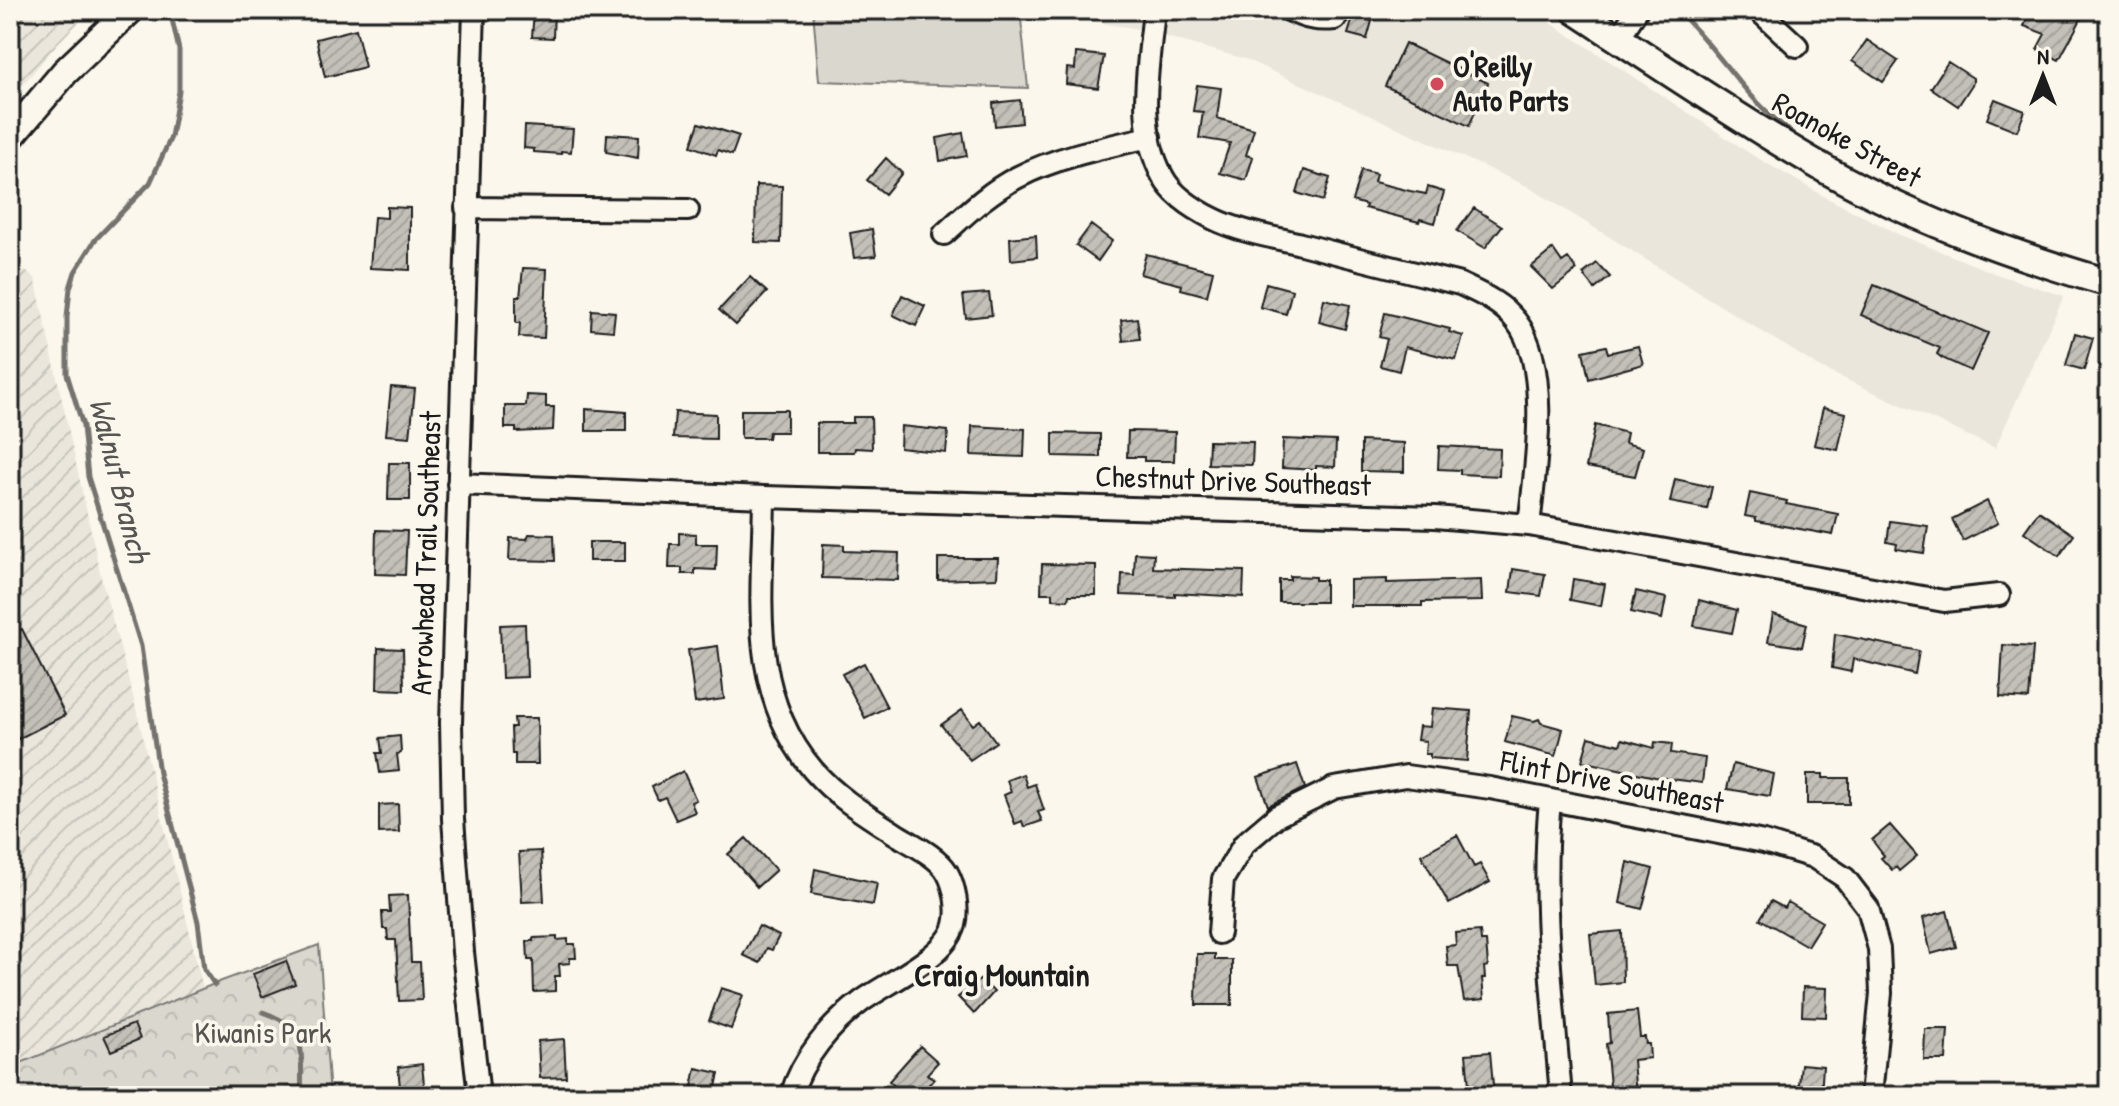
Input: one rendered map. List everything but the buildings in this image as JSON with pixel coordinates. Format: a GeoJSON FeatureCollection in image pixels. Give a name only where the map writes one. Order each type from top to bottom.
{"type":"FeatureCollection","features":[{"type":"Feature","properties":{"kind":"main road","name":"Roanoke Street"},"geometry":{"type":"LineString","coordinates":[[1575,10],[1812,162],[1893,204],[1986,243],[2109,283]]}},
{"type":"Feature","properties":{"kind":"main road"},"geometry":{"type":"LineString","coordinates":[[10,137],[65,72],[122,17]]}},
{"type":"Feature","properties":{"kind":"street","name":"Arrowhead Trail Southeast"},"geometry":{"type":"LineString","coordinates":[[474,10],[451,723],[453,819],[463,952],[479,1096]]}},
{"type":"Feature","properties":{"kind":"street"},"geometry":{"type":"LineString","coordinates":[[1154,10],[1146,122],[1164,180],[1185,201],[1215,220],[1258,234],[1460,284],[1492,298],[1517,322],[1532,355],[1538,405],[1529,525]]}},
{"type":"Feature","properties":{"kind":"street"},"geometry":{"type":"LineString","coordinates":[[1289,10],[1321,21],[1335,19],[1341,10]]}},
{"type":"Feature","properties":{"kind":"street"},"geometry":{"type":"LineString","coordinates":[[1619,38],[1637,10]]}},
{"type":"Feature","properties":{"kind":"street"},"geometry":{"type":"LineString","coordinates":[[1758,10],[1797,46]]}},
{"type":"Feature","properties":{"kind":"street"},"geometry":{"type":"LineString","coordinates":[[944,234],[981,201],[1017,177],[1051,163],[1150,137]]}},
{"type":"Feature","properties":{"kind":"street"},"geometry":{"type":"LineString","coordinates":[[466,208],[688,210]]}},
{"type":"Feature","properties":{"kind":"street","name":"Chestnut Drive Southeast"},"geometry":{"type":"LineString","coordinates":[[458,484],[764,497],[1403,516],[1529,525],[1944,601],[1999,595]]}},
{"type":"Feature","properties":{"kind":"street"},"geometry":{"type":"LineString","coordinates":[[764,497],[762,639],[767,678],[778,714],[792,743],[836,795],[921,850],[946,870],[955,895],[955,926],[936,952],[863,1000],[834,1025],[810,1055],[791,1096]]}},
{"type":"Feature","properties":{"kind":"street","name":"Flint Drive Southeast"},"geometry":{"type":"LineString","coordinates":[[1219,933],[1223,879],[1244,844],[1277,816],[1334,788],[1406,776],[1490,788],[1764,842],[1813,857],[1845,878],[1868,908],[1879,949],[1881,993],[1871,1096]]}},
{"type":"Feature","properties":{"kind":"street"},"geometry":{"type":"LineString","coordinates":[[1550,801],[1546,841],[1547,930],[1561,1096]]}},
{"type":"Feature","properties":{"kind":"shaded area"},"geometry":{"type":"Polygon","coordinates":[[[10,10],[91,10],[57,44],[10,100],[10,10]]]}},
{"type":"Feature","properties":{"kind":"shaded area"},"geometry":{"type":"Polygon","coordinates":[[[1024,10],[1531,10],[1751,154],[1827,198],[1898,234],[1996,274],[2064,296],[1995,448],[1821,368],[1527,186],[1245,59],[1138,29],[1024,10]]]}},
{"type":"Feature","properties":{"kind":"shaded area"},"geometry":{"type":"Polygon","coordinates":[[[10,260],[35,278],[102,581],[203,988],[18,1064],[10,1051],[10,260]]]}},
{"type":"Feature","properties":{"kind":"green space"},"geometry":{"type":"Polygon","coordinates":[[[813,10],[1020,10],[1028,88],[819,81],[813,10]]]}},
{"type":"Feature","properties":{"kind":"green space","name":"Kiwanis Park"},"geometry":{"type":"Polygon","coordinates":[[[319,945],[330,1096],[10,1096],[10,1076],[18,1064],[319,945]]]}},
{"type":"Feature","properties":{"kind":"waterway","name":"Walnut Branch"},"geometry":{"type":"LineString","coordinates":[[167,10],[179,50],[179,91],[171,137],[150,183],[95,240],[75,272],[67,317],[67,374],[83,426],[88,477],[141,646],[159,773],[198,922],[204,969],[215,985]]}},
{"type":"Feature","properties":{"kind":"waterway"},"geometry":{"type":"LineString","coordinates":[[1677,10],[1760,105],[1792,133]]}},
{"type":"Feature","properties":{"kind":"waterway","name":"Walnut Branch"},"geometry":{"type":"LineString","coordinates":[[263,1012],[279,1019],[296,1034],[300,1044],[302,1096]]}},
{"type":"Feature","properties":{"kind":"place","name":"O'Reilly Auto Parts"},"geometry":{"type":"Point","coordinates":[1437,84]}},
{"type":"Feature","properties":{"kind":"district","name":"Craig Mountain"},"geometry":{"type":"Point","coordinates":[1002,975]}}]}
